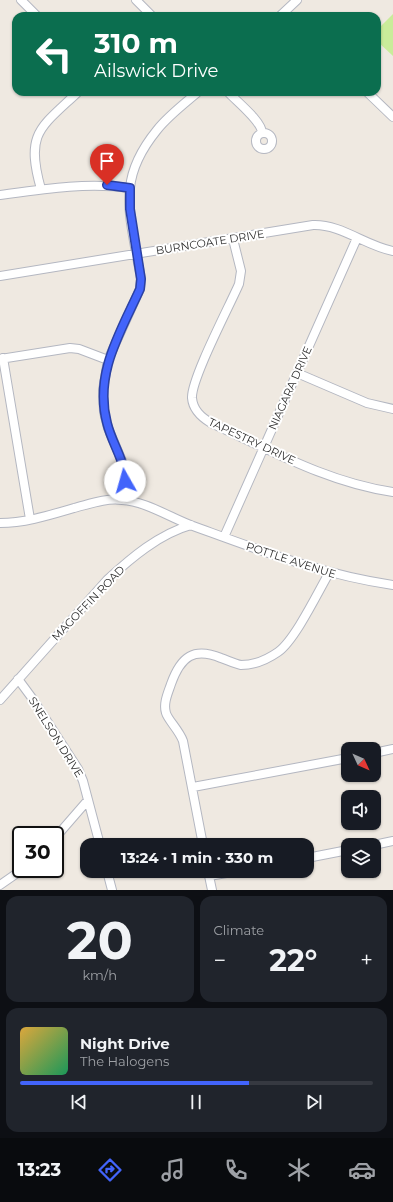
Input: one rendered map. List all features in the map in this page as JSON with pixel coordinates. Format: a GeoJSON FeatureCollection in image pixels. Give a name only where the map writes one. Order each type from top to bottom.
{"type":"FeatureCollection","features":[{"type":"Feature","properties":{"kind":"street"},"geometry":{"type":"LineString","coordinates":[[21,0],[33,12]]}},
{"type":"Feature","properties":{"kind":"street"},"geometry":{"type":"LineString","coordinates":[[136,0],[148,12]]}},
{"type":"Feature","properties":{"kind":"street"},"geometry":{"type":"LineString","coordinates":[[287,12],[297,0]]}},
{"type":"Feature","properties":{"kind":"street"},"geometry":{"type":"LineString","coordinates":[[41,189],[35,167],[34,147],[36,136],[41,128],[74,96]]}},
{"type":"Feature","properties":{"kind":"street"},"geometry":{"type":"LineString","coordinates":[[122,500],[125,468],[115,446],[104,412],[103,390],[108,360],[140,289],[141,279],[130,209],[130,188],[137,162],[151,138],[158,129],[194,96]]}},
{"type":"Feature","properties":{"kind":"street"},"geometry":{"type":"LineString","coordinates":[[232,96],[256,120],[262,133]]}},
{"type":"Feature","properties":{"kind":"street"},"geometry":{"type":"LineString","coordinates":[[371,96],[393,117]]}},
{"type":"Feature","properties":{"kind":"street"},"geometry":{"type":"LineString","coordinates":[[0,195],[41,189],[107,185],[130,188]]}},
{"type":"Feature","properties":{"kind":"street","name":"BURNCOATE DRIVE"},"geometry":{"type":"LineString","coordinates":[[0,276],[322,225],[357,238],[375,247],[393,251]]}},
{"type":"Feature","properties":{"kind":"street","name":"NIAGARA DRIVE"},"geometry":{"type":"LineString","coordinates":[[224,537],[357,238]]}},
{"type":"Feature","properties":{"kind":"street","name":"TAPESTRY DRIVE"},"geometry":{"type":"LineString","coordinates":[[234,239],[240,271],[239,284],[192,387],[194,407],[201,417],[211,423],[316,471],[358,486],[393,492]]}},
{"type":"Feature","properties":{"kind":"street"},"geometry":{"type":"LineString","coordinates":[[30,519],[1,358],[70,348],[79,349],[108,360]]}},
{"type":"Feature","properties":{"kind":"street"},"geometry":{"type":"LineString","coordinates":[[297,373],[367,403],[393,409]]}},
{"type":"Feature","properties":{"kind":"street","name":"POTTLE AVENUE"},"geometry":{"type":"LineString","coordinates":[[0,523],[30,519],[102,501],[122,500],[142,504],[191,526],[329,573],[393,585]]}},
{"type":"Feature","properties":{"kind":"street","name":"MAGOFFIN ROAD"},"geometry":{"type":"LineString","coordinates":[[0,700],[91,597],[124,565],[170,534],[191,526]]}},
{"type":"Feature","properties":{"kind":"street"},"geometry":{"type":"LineString","coordinates":[[202,838],[193,787],[180,732],[166,714],[165,700],[173,679],[182,664],[191,654],[202,652],[240,665],[254,664],[279,652],[290,640],[329,573]]}},
{"type":"Feature","properties":{"kind":"street","name":"SNELSON DRIVE"},"geometry":{"type":"LineString","coordinates":[[18,679],[78,769],[83,781],[98,838]]}},
{"type":"Feature","properties":{"kind":"street"},"geometry":{"type":"LineString","coordinates":[[381,752],[393,749]]}},
{"type":"Feature","properties":{"kind":"street"},"geometry":{"type":"LineString","coordinates":[[193,787],[341,759]]}},
{"type":"Feature","properties":{"kind":"street"},"geometry":{"type":"LineString","coordinates":[[64,828],[88,800]]}},
{"type":"Feature","properties":{"kind":"street"},"geometry":{"type":"LineString","coordinates":[[381,844],[393,841]]}},
{"type":"Feature","properties":{"kind":"street"},"geometry":{"type":"LineString","coordinates":[[314,857],[341,851]]}},
{"type":"Feature","properties":{"kind":"street"},"geometry":{"type":"LineString","coordinates":[[0,885],[12,877]]}},
{"type":"Feature","properties":{"kind":"street"},"geometry":{"type":"LineString","coordinates":[[109,878],[112,890]]}},
{"type":"Feature","properties":{"kind":"street"},"geometry":{"type":"LineString","coordinates":[[210,878],[212,890]]}},
{"type":"Feature","properties":{"kind":"green space"},"geometry":{"type":"Polygon","coordinates":[[[393,14],[393,56],[381,45],[381,26],[393,14]]]}},
{"type":"Feature","properties":{"kind":"route"},"geometry":{"type":"LineString","coordinates":[[107,185],[130,188],[130,209],[141,279],[140,289],[108,360],[103,390],[104,412],[108,428],[125,468],[125,481]]}}]}
